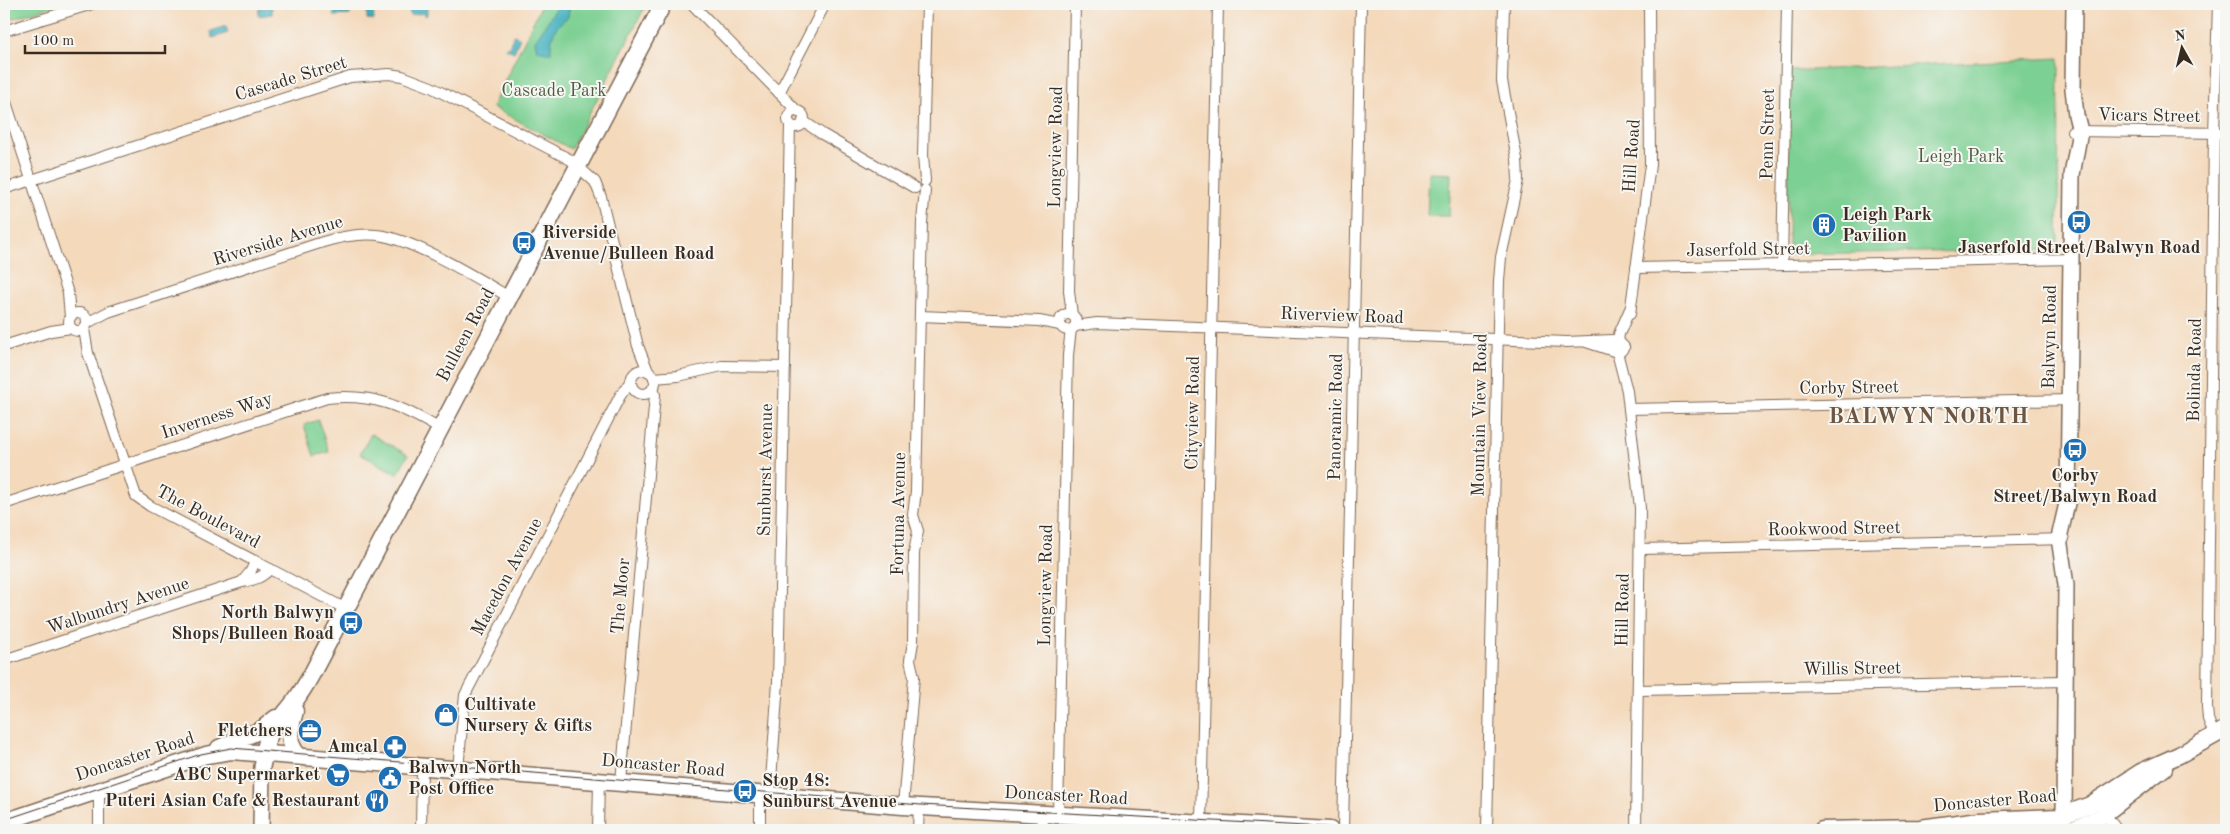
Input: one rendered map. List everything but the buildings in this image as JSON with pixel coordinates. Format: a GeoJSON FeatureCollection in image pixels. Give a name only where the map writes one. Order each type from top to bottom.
{"type":"FeatureCollection","features":[{"type":"Feature","properties":{"kind":"main road","name":"Bulleen Road"},"geometry":{"type":"LineString","coordinates":[[266,753],[266,744],[271,732],[296,705],[663,4]]}},
{"type":"Feature","properties":{"kind":"main road"},"geometry":{"type":"LineString","coordinates":[[296,705],[290,739],[293,749],[299,756]]}},
{"type":"Feature","properties":{"kind":"main road"},"geometry":{"type":"LineString","coordinates":[[200,756],[263,728],[296,705]]}},
{"type":"Feature","properties":{"kind":"main road","name":"Doncaster Road"},"geometry":{"type":"LineString","coordinates":[[2066,825],[2090,805],[2146,769],[2179,755],[2220,732]]}},
{"type":"Feature","properties":{"kind":"main road","name":"Doncaster Road"},"geometry":{"type":"LineString","coordinates":[[4,822],[200,756],[226,751],[911,806],[1047,821],[1330,830]]}},
{"type":"Feature","properties":{"kind":"main road","name":"Doncaster Road"},"geometry":{"type":"LineString","coordinates":[[1822,830],[1925,829],[1960,821],[2045,819],[2066,825],[2093,822],[2106,814],[2179,755]]}},
{"type":"Feature","properties":{"kind":"street"},"geometry":{"type":"LineString","coordinates":[[692,4],[779,93],[797,121],[893,174],[919,185]]}},
{"type":"Feature","properties":{"kind":"street"},"geometry":{"type":"LineString","coordinates":[[779,93],[825,4]]}},
{"type":"Feature","properties":{"kind":"street","name":"Fortuna Avenue"},"geometry":{"type":"LineString","coordinates":[[918,830],[911,806],[914,678],[910,660],[914,553],[918,531],[913,515],[916,491],[922,222],[919,185],[923,155],[927,4]]}},
{"type":"Feature","properties":{"kind":"street","name":"Longview Road"},"geometry":{"type":"LineString","coordinates":[[1047,821],[1068,355],[1075,4]]}},
{"type":"Feature","properties":{"kind":"street","name":"Cityview Road"},"geometry":{"type":"LineString","coordinates":[[1193,826],[1211,328],[1218,4]]}},
{"type":"Feature","properties":{"kind":"street","name":"Panoramic Road"},"geometry":{"type":"LineString","coordinates":[[1344,830],[1361,4]]}},
{"type":"Feature","properties":{"kind":"street","name":"Mountain View Road"},"geometry":{"type":"LineString","coordinates":[[1487,830],[1501,258],[1518,180],[1517,159],[1502,81],[1504,4]]}},
{"type":"Feature","properties":{"kind":"street","name":"Hill Road"},"geometry":{"type":"LineString","coordinates":[[1636,830],[1641,549],[1640,508],[1627,390],[1628,372],[1619,347],[1630,320],[1650,166],[1649,4]]}},
{"type":"Feature","properties":{"kind":"street","name":"Penn Street"},"geometry":{"type":"LineString","coordinates":[[1782,265],[1787,4]]}},
{"type":"Feature","properties":{"kind":"street","name":"Balwyn Road"},"geometry":{"type":"LineString","coordinates":[[2066,825],[2066,585],[2071,562],[2062,540],[2072,519],[2068,499],[2072,175],[2066,152],[2076,131],[2067,111],[2073,89],[2074,4]]}},
{"type":"Feature","properties":{"kind":"street","name":"Bolinda Road"},"geometry":{"type":"LineString","coordinates":[[2218,4],[2214,133],[2207,707],[2208,719],[2220,732]]}},
{"type":"Feature","properties":{"kind":"street"},"geometry":{"type":"LineString","coordinates":[[4,31],[85,5]]}},
{"type":"Feature","properties":{"kind":"street"},"geometry":{"type":"LineString","coordinates":[[4,35],[18,28]]}},
{"type":"Feature","properties":{"kind":"street","name":"Cascade Street"},"geometry":{"type":"LineString","coordinates":[[4,189],[330,83],[372,74],[402,76],[431,87],[567,158],[577,167]]}},
{"type":"Feature","properties":{"kind":"street","name":"The Boulevard"},"geometry":{"type":"LineString","coordinates":[[4,96],[133,491],[142,500],[346,609]]}},
{"type":"Feature","properties":{"kind":"street","name":"Sunburst Avenue"},"geometry":{"type":"LineString","coordinates":[[760,830],[778,682],[790,146],[797,121]]}},
{"type":"Feature","properties":{"kind":"street","name":"Vicars Street"},"geometry":{"type":"LineString","coordinates":[[2076,131],[2226,133]]}},
{"type":"Feature","properties":{"kind":"street","name":"Macedon Avenue"},"geometry":{"type":"LineString","coordinates":[[577,167],[595,182],[599,189],[638,346],[651,383]]}},
{"type":"Feature","properties":{"kind":"street","name":"Riverside Avenue"},"geometry":{"type":"LineString","coordinates":[[4,346],[323,242],[354,235],[383,236],[411,244],[509,296]]}},
{"type":"Feature","properties":{"kind":"street","name":"Jaserfold Street"},"geometry":{"type":"LineString","coordinates":[[1636,268],[2071,259]]}},
{"type":"Feature","properties":{"kind":"street","name":"Riverview Road"},"geometry":{"type":"LineString","coordinates":[[920,316],[1586,342],[1619,347]]}},
{"type":"Feature","properties":{"kind":"street","name":"Macedon Avenue"},"geometry":{"type":"LineString","coordinates":[[458,769],[465,695],[614,409],[633,382],[638,346]]}},
{"type":"Feature","properties":{"kind":"street"},"geometry":{"type":"LineString","coordinates":[[651,383],[641,370],[633,382],[640,394],[651,383],[722,366],[785,367]]}},
{"type":"Feature","properties":{"kind":"street","name":"The Moor"},"geometry":{"type":"LineString","coordinates":[[621,782],[652,412],[656,392],[651,383]]}},
{"type":"Feature","properties":{"kind":"street","name":"Inverness Way"},"geometry":{"type":"LineString","coordinates":[[4,504],[313,402],[341,396],[357,396],[385,402],[440,429]]}},
{"type":"Feature","properties":{"kind":"street","name":"Corby Street"},"geometry":{"type":"LineString","coordinates":[[1629,409],[2069,400]]}},
{"type":"Feature","properties":{"kind":"street","name":"Rookwood Street"},"geometry":{"type":"LineString","coordinates":[[1641,549],[2062,540]]}},
{"type":"Feature","properties":{"kind":"street"},"geometry":{"type":"LineString","coordinates":[[242,582],[251,571],[255,561]]}},
{"type":"Feature","properties":{"kind":"street","name":"Walbundry Avenue"},"geometry":{"type":"LineString","coordinates":[[4,660],[242,582],[260,578],[270,569]]}},
{"type":"Feature","properties":{"kind":"street","name":"Willis Street"},"geometry":{"type":"LineString","coordinates":[[1638,690],[2066,681]]}},
{"type":"Feature","properties":{"kind":"street"},"geometry":{"type":"LineString","coordinates":[[261,830],[262,767],[266,753]]}},
{"type":"Feature","properties":{"kind":"street"},"geometry":{"type":"LineString","coordinates":[[421,830],[422,766]]}},
{"type":"Feature","properties":{"kind":"street"},"geometry":{"type":"LineString","coordinates":[[598,830],[599,781]]}},
{"type":"Feature","properties":{"kind":"street"},"geometry":{"type":"LineString","coordinates":[[99,790],[99,830]]}},
{"type":"Feature","properties":{"kind":"street"},"geometry":{"type":"LineString","coordinates":[[2106,814],[2117,830]]}},
{"type":"Feature","properties":{"kind":"green space"},"geometry":{"type":"Polygon","coordinates":[[[4,4],[60,4],[4,21],[4,4]]]}},
{"type":"Feature","properties":{"kind":"green space","name":"Cascade Park"},"geometry":{"type":"Polygon","coordinates":[[[542,4],[633,4],[645,7],[571,149],[492,107],[542,4]]]}},
{"type":"Feature","properties":{"kind":"green space","name":"Leigh Park"},"geometry":{"type":"Polygon","coordinates":[[[2059,58],[2058,245],[2052,250],[1788,254],[1789,71],[2059,58]]]}},
{"type":"Feature","properties":{"kind":"green space"},"geometry":{"type":"Polygon","coordinates":[[[1429,173],[1451,174],[1449,216],[1427,216],[1429,173]]]}},
{"type":"Feature","properties":{"kind":"green space"},"geometry":{"type":"Polygon","coordinates":[[[318,420],[329,452],[314,456],[304,425],[318,420]]]}},
{"type":"Feature","properties":{"kind":"green space"},"geometry":{"type":"Polygon","coordinates":[[[371,434],[408,455],[397,474],[360,454],[371,434]]]}},
{"type":"Feature","properties":{"kind":"water"},"geometry":{"type":"Polygon","coordinates":[[[367,4],[373,5],[374,20],[367,19],[367,4]]]}},
{"type":"Feature","properties":{"kind":"water"},"geometry":{"type":"Polygon","coordinates":[[[559,4],[570,4],[568,17],[554,32],[551,42],[551,53],[537,50],[535,41],[559,4]]]}},
{"type":"Feature","properties":{"kind":"water"},"geometry":{"type":"Polygon","coordinates":[[[427,6],[427,15],[425,16],[424,13],[410,15],[409,7],[427,6]]]}},
{"type":"Feature","properties":{"kind":"water"},"geometry":{"type":"Polygon","coordinates":[[[272,7],[272,14],[258,16],[259,8],[272,7]]]}},
{"type":"Feature","properties":{"kind":"water"},"geometry":{"type":"Polygon","coordinates":[[[334,9],[350,9],[350,15],[334,16],[334,9]]]}},
{"type":"Feature","properties":{"kind":"water"},"geometry":{"type":"Polygon","coordinates":[[[226,26],[228,33],[212,38],[211,31],[226,26]]]}},
{"type":"Feature","properties":{"kind":"water"},"geometry":{"type":"Polygon","coordinates":[[[514,35],[520,38],[514,52],[505,48],[509,46],[514,35]]]}},
{"type":"Feature","properties":{"kind":"tram line"},"geometry":{"type":"LineString","coordinates":[[4,820],[201,754],[231,748],[921,805],[1378,830]]}},
{"type":"Feature","properties":{"kind":"tram line"},"geometry":{"type":"LineString","coordinates":[[1718,830],[1932,826],[1965,830]]}},
{"type":"Feature","properties":{"kind":"tram line"},"geometry":{"type":"LineString","coordinates":[[1960,830],[2042,828]]}},
{"type":"Feature","properties":{"kind":"place","name":"Jaserfold Street/Balwyn Road"},"geometry":{"type":"Point","coordinates":[2079,222]}},
{"type":"Feature","properties":{"kind":"place","name":"Leigh Park Pavilion"},"geometry":{"type":"Point","coordinates":[1824,225]}},
{"type":"Feature","properties":{"kind":"place","name":"Riverside Avenue/Bulleen Road"},"geometry":{"type":"Point","coordinates":[524,243]}},
{"type":"Feature","properties":{"kind":"place","name":"Corby Street/Balwyn Road"},"geometry":{"type":"Point","coordinates":[2075,450]}},
{"type":"Feature","properties":{"kind":"place","name":"North Balwyn Shops/Bulleen Road"},"geometry":{"type":"Point","coordinates":[351,623]}},
{"type":"Feature","properties":{"kind":"place","name":"Cultivate Nursery & Gifts"},"geometry":{"type":"Point","coordinates":[446,715]}},
{"type":"Feature","properties":{"kind":"place","name":"Fletchers"},"geometry":{"type":"Point","coordinates":[310,731]}},
{"type":"Feature","properties":{"kind":"place","name":"Amcal"},"geometry":{"type":"Point","coordinates":[395,747]}},
{"type":"Feature","properties":{"kind":"place","name":"ABC Supermarket"},"geometry":{"type":"Point","coordinates":[338,775]}},
{"type":"Feature","properties":{"kind":"place","name":"Balwyn North Post Office"},"geometry":{"type":"Point","coordinates":[390,778]}},
{"type":"Feature","properties":{"kind":"place","name":"Stop 48: Sunburst Avenue"},"geometry":{"type":"Point","coordinates":[745,791]}},
{"type":"Feature","properties":{"kind":"place","name":"Puteri Asian Cafe & Restaurant"},"geometry":{"type":"Point","coordinates":[377,801]}},
{"type":"Feature","properties":{"kind":"district","name":"BALWYN NORTH"},"geometry":{"type":"Point","coordinates":[1929,417]}}]}
